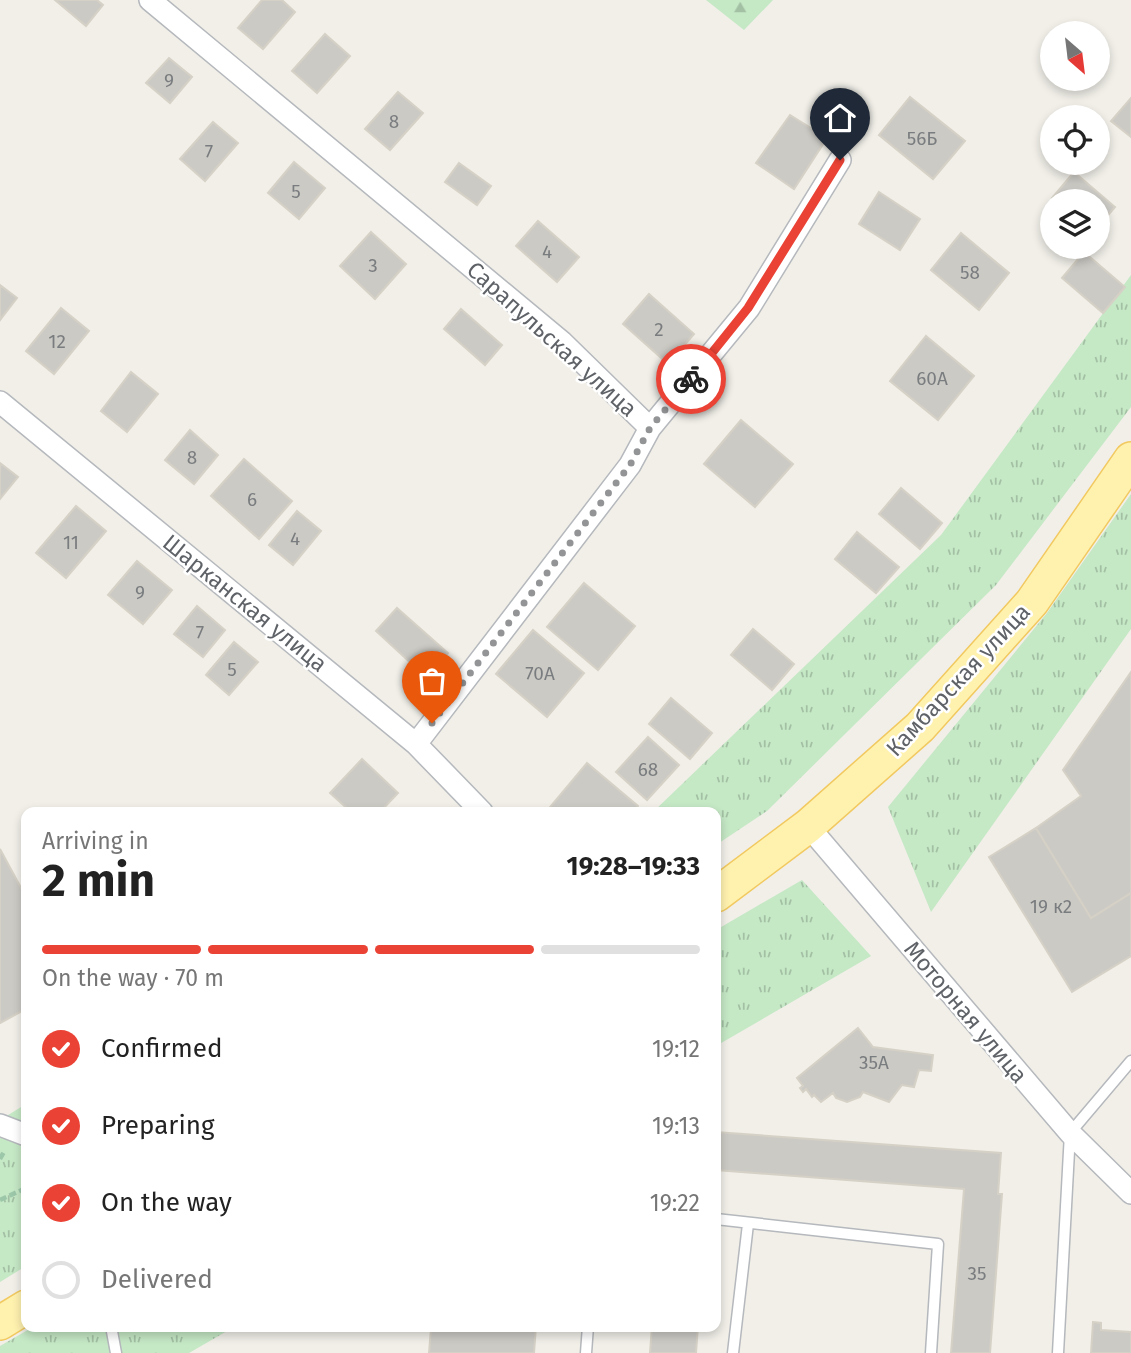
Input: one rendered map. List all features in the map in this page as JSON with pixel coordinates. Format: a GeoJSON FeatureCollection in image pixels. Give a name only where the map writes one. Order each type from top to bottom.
{"type":"FeatureCollection","features":[{"type":"Feature","properties":{"kind":"main road","name":"Камбарская улица"},"geometry":{"type":"LineString","coordinates":[[721,891],[808,826],[920,727],[1032,602],[1131,459]]}},
{"type":"Feature","properties":{"kind":"main road"},"geometry":{"type":"LineString","coordinates":[[0,1323],[21,1310]]}},
{"type":"Feature","properties":{"kind":"street","name":"Сарапульская улица"},"geometry":{"type":"LineString","coordinates":[[150,0],[562,342],[650,428],[630,465],[416,744]]}},
{"type":"Feature","properties":{"kind":"street"},"geometry":{"type":"LineString","coordinates":[[650,428],[748,308],[840,160]]}},
{"type":"Feature","properties":{"kind":"street","name":"Шарканская улица"},"geometry":{"type":"LineString","coordinates":[[0,402],[416,744],[477,807]]}},
{"type":"Feature","properties":{"kind":"street","name":"Моторная улица"},"geometry":{"type":"LineString","coordinates":[[808,826],[1069,1133],[1131,1193]]}},
{"type":"Feature","properties":{"kind":"street"},"geometry":{"type":"LineString","coordinates":[[0,1125],[21,1133]]}},
{"type":"Feature","properties":{"kind":"lane"},"geometry":{"type":"LineString","coordinates":[[1058,1353],[1069,1133],[1131,1061]]}},
{"type":"Feature","properties":{"kind":"lane"},"geometry":{"type":"LineString","coordinates":[[721,1220],[938,1244],[931,1353]]}},
{"type":"Feature","properties":{"kind":"lane"},"geometry":{"type":"LineString","coordinates":[[733,1353],[748,1224]]}},
{"type":"Feature","properties":{"kind":"lane"},"geometry":{"type":"LineString","coordinates":[[112,1332],[116,1353]]}},
{"type":"Feature","properties":{"kind":"lane"},"geometry":{"type":"LineString","coordinates":[[586,1353],[588,1332]]}},
{"type":"Feature","properties":{"kind":"path"},"geometry":{"type":"LineString","coordinates":[[0,1200],[21,1190]]}},
{"type":"Feature","properties":{"kind":"green space"},"geometry":{"type":"Polygon","coordinates":[[[706,0],[773,0],[744,30],[706,0]]]}},
{"type":"Feature","properties":{"kind":"green space"},"geometry":{"type":"Polygon","coordinates":[[[1131,275],[1131,407],[996,585],[767,811],[721,842],[721,807],[658,807],[941,535],[1131,275]]]}},
{"type":"Feature","properties":{"kind":"green space"},"geometry":{"type":"Polygon","coordinates":[[[1131,494],[1131,629],[931,912],[888,807],[1047,613],[1131,494]]]}},
{"type":"Feature","properties":{"kind":"green space"},"geometry":{"type":"Polygon","coordinates":[[[802,880],[871,956],[721,1043],[721,927],[802,880]]]}},
{"type":"Feature","properties":{"kind":"green space"},"geometry":{"type":"Polygon","coordinates":[[[21,1107],[21,1269],[0,1282],[0,1120],[21,1107]]]}},
{"type":"Feature","properties":{"kind":"green space"},"geometry":{"type":"Polygon","coordinates":[[[24,1332],[225,1332],[189,1353],[0,1353],[0,1346],[24,1332]]]}},
{"type":"Feature","properties":{"kind":"building"},"geometry":{"type":"Polygon","coordinates":[[[55,0],[97,0],[103,5],[86,26],[55,0]]]}},
{"type":"Feature","properties":{"kind":"building"},"geometry":{"type":"Polygon","coordinates":[[[262,0],[282,0],[295,12],[263,49],[238,28],[262,0]]]}},
{"type":"Feature","properties":{"kind":"building"},"geometry":{"type":"Polygon","coordinates":[[[325,34],[350,56],[317,93],[292,71],[325,34]]]}},
{"type":"Feature","properties":{"kind":"building"},"geometry":{"type":"Polygon","coordinates":[[[169,58],[192,77],[170,103],[146,83],[169,58]]]}},
{"type":"Feature","properties":{"kind":"building"},"geometry":{"type":"Polygon","coordinates":[[[398,92],[423,113],[390,150],[365,129],[398,92]]]}},
{"type":"Feature","properties":{"kind":"building"},"geometry":{"type":"Polygon","coordinates":[[[910,97],[965,141],[933,179],[879,135],[910,97]]]}},
{"type":"Feature","properties":{"kind":"building"},"geometry":{"type":"Polygon","coordinates":[[[1131,98],[1131,137],[1111,121],[1131,98]]]}},
{"type":"Feature","properties":{"kind":"building"},"geometry":{"type":"Polygon","coordinates":[[[790,115],[827,138],[794,189],[756,163],[790,115]]]}},
{"type":"Feature","properties":{"kind":"building"},"geometry":{"type":"Polygon","coordinates":[[[213,122],[238,143],[205,181],[180,159],[213,122]]]}},
{"type":"Feature","properties":{"kind":"building"},"geometry":{"type":"Polygon","coordinates":[[[294,162],[325,188],[299,219],[268,193],[294,162]]]}},
{"type":"Feature","properties":{"kind":"building"},"geometry":{"type":"Polygon","coordinates":[[[459,163],[491,186],[477,205],[445,182],[459,163]]]}},
{"type":"Feature","properties":{"kind":"building"},"geometry":{"type":"Polygon","coordinates":[[[1071,175],[1078,175],[1094,189],[1060,189],[1071,175]]]}},
{"type":"Feature","properties":{"kind":"building"},"geometry":{"type":"Polygon","coordinates":[[[879,192],[920,219],[900,250],[859,224],[879,192]]]}},
{"type":"Feature","properties":{"kind":"building"},"geometry":{"type":"Polygon","coordinates":[[[538,221],[579,257],[557,282],[516,246],[538,221]]]}},
{"type":"Feature","properties":{"kind":"building"},"geometry":{"type":"Polygon","coordinates":[[[371,232],[406,264],[375,299],[340,266],[371,232]]]}},
{"type":"Feature","properties":{"kind":"building"},"geometry":{"type":"Polygon","coordinates":[[[961,233],[1009,273],[979,310],[931,270],[961,233]]]}},
{"type":"Feature","properties":{"kind":"building"},"geometry":{"type":"Polygon","coordinates":[[[1078,259],[1092,259],[1125,287],[1103,313],[1062,278],[1078,259]]]}},
{"type":"Feature","properties":{"kind":"building"},"geometry":{"type":"Polygon","coordinates":[[[0,285],[17,298],[0,320],[0,285]]]}},
{"type":"Feature","properties":{"kind":"building"},"geometry":{"type":"Polygon","coordinates":[[[649,294],[694,334],[668,364],[623,324],[649,294]]]}},
{"type":"Feature","properties":{"kind":"building"},"geometry":{"type":"Polygon","coordinates":[[[61,308],[89,331],[54,374],[26,351],[61,308]]]}},
{"type":"Feature","properties":{"kind":"building"},"geometry":{"type":"Polygon","coordinates":[[[461,309],[502,345],[485,365],[444,329],[461,309]]]}},
{"type":"Feature","properties":{"kind":"building"},"geometry":{"type":"Polygon","coordinates":[[[926,336],[974,376],[938,420],[890,381],[926,336]]]}},
{"type":"Feature","properties":{"kind":"building"},"geometry":{"type":"Polygon","coordinates":[[[131,372],[158,394],[127,432],[101,411],[131,372]]]}},
{"type":"Feature","properties":{"kind":"building"},"geometry":{"type":"Polygon","coordinates":[[[741,420],[793,464],[755,507],[704,464],[741,420]]]}},
{"type":"Feature","properties":{"kind":"building"},"geometry":{"type":"Polygon","coordinates":[[[190,430],[218,455],[194,484],[165,460],[190,430]]]}},
{"type":"Feature","properties":{"kind":"building"},"geometry":{"type":"Polygon","coordinates":[[[244,459],[292,501],[259,539],[211,496],[244,459]]]}},
{"type":"Feature","properties":{"kind":"building"},"geometry":{"type":"Polygon","coordinates":[[[0,463],[18,477],[0,499],[0,463]]]}},
{"type":"Feature","properties":{"kind":"building"},"geometry":{"type":"Polygon","coordinates":[[[901,488],[942,523],[920,549],[879,514],[901,488]]]}},
{"type":"Feature","properties":{"kind":"building"},"geometry":{"type":"Polygon","coordinates":[[[76,506],[106,531],[66,578],[36,553],[76,506]]]}},
{"type":"Feature","properties":{"kind":"building"},"geometry":{"type":"Polygon","coordinates":[[[297,511],[321,531],[293,565],[269,545],[297,511]]]}},
{"type":"Feature","properties":{"kind":"building"},"geometry":{"type":"Polygon","coordinates":[[[857,532],[899,567],[876,593],[835,559],[857,532]]]}},
{"type":"Feature","properties":{"kind":"building"},"geometry":{"type":"Polygon","coordinates":[[[137,561],[172,590],[143,624],[108,595],[137,561]]]}},
{"type":"Feature","properties":{"kind":"building"},"geometry":{"type":"Polygon","coordinates":[[[584,583],[635,626],[598,670],[547,627],[584,583]]]}},
{"type":"Feature","properties":{"kind":"building"},"geometry":{"type":"Polygon","coordinates":[[[197,606],[225,630],[203,657],[174,634],[197,606]]]}},
{"type":"Feature","properties":{"kind":"building"},"geometry":{"type":"Polygon","coordinates":[[[397,608],[448,653],[426,677],[376,631],[397,608]]]}},
{"type":"Feature","properties":{"kind":"building"},"geometry":{"type":"Polygon","coordinates":[[[753,629],[794,664],[772,690],[731,655],[753,629]]]}},
{"type":"Feature","properties":{"kind":"building"},"geometry":{"type":"Polygon","coordinates":[[[533,630],[584,673],[547,717],[496,674],[533,630]]]}},
{"type":"Feature","properties":{"kind":"building"},"geometry":{"type":"Polygon","coordinates":[[[234,642],[258,662],[229,695],[206,675],[234,642]]]}},
{"type":"Feature","properties":{"kind":"building"},"geometry":{"type":"Polygon","coordinates":[[[1131,672],[1131,893],[1091,918],[1036,828],[1081,796],[1063,770],[1131,672]]]}},
{"type":"Feature","properties":{"kind":"building"},"geometry":{"type":"Polygon","coordinates":[[[671,698],[712,733],[690,759],[649,724],[671,698]]]}},
{"type":"Feature","properties":{"kind":"building"},"geometry":{"type":"Polygon","coordinates":[[[648,737],[679,765],[647,800],[616,772],[648,737]]]}},
{"type":"Feature","properties":{"kind":"building"},"geometry":{"type":"Polygon","coordinates":[[[362,759],[398,793],[385,807],[345,807],[330,793],[362,759]]]}},
{"type":"Feature","properties":{"kind":"building"},"geometry":{"type":"Polygon","coordinates":[[[587,763],[638,806],[637,807],[550,807],[587,763]]]}},
{"type":"Feature","properties":{"kind":"building"},"geometry":{"type":"Polygon","coordinates":[[[1036,828],[1091,918],[1131,893],[1131,956],[1072,992],[989,857],[1036,828]]]}},
{"type":"Feature","properties":{"kind":"building"},"geometry":{"type":"Polygon","coordinates":[[[0,849],[21,888],[21,1012],[0,1023],[0,849]]]}},
{"type":"Feature","properties":{"kind":"building"},"geometry":{"type":"Polygon","coordinates":[[[858,1028],[873,1047],[933,1055],[931,1071],[919,1070],[914,1087],[902,1085],[889,1102],[863,1092],[860,1097],[847,1102],[836,1098],[833,1093],[821,1102],[814,1095],[812,1097],[806,1089],[803,1092],[800,1088],[803,1086],[797,1078],[858,1028]]]}},
{"type":"Feature","properties":{"kind":"building"},"geometry":{"type":"Polygon","coordinates":[[[721,1132],[1001,1153],[998,1194],[1002,1194],[990,1353],[951,1353],[964,1189],[721,1170],[721,1132]]]}},
{"type":"Feature","properties":{"kind":"building"},"geometry":{"type":"Polygon","coordinates":[[[1093,1322],[1101,1323],[1101,1330],[1131,1332],[1131,1353],[1091,1353],[1093,1322]]]}},
{"type":"Feature","properties":{"kind":"building"},"geometry":{"type":"Polygon","coordinates":[[[431,1332],[536,1332],[534,1353],[429,1353],[431,1332]]]}},
{"type":"Feature","properties":{"kind":"building"},"geometry":{"type":"Polygon","coordinates":[[[652,1332],[698,1332],[696,1353],[650,1353],[652,1332]]]}},
{"type":"Feature","properties":{"kind":"way so far"},"geometry":{"type":"LineString","coordinates":[[432,723],[630,465],[650,428],[691,379]]}},
{"type":"Feature","properties":{"kind":"route"},"geometry":{"type":"LineString","coordinates":[[691,379],[748,308],[840,160]]}}]}
